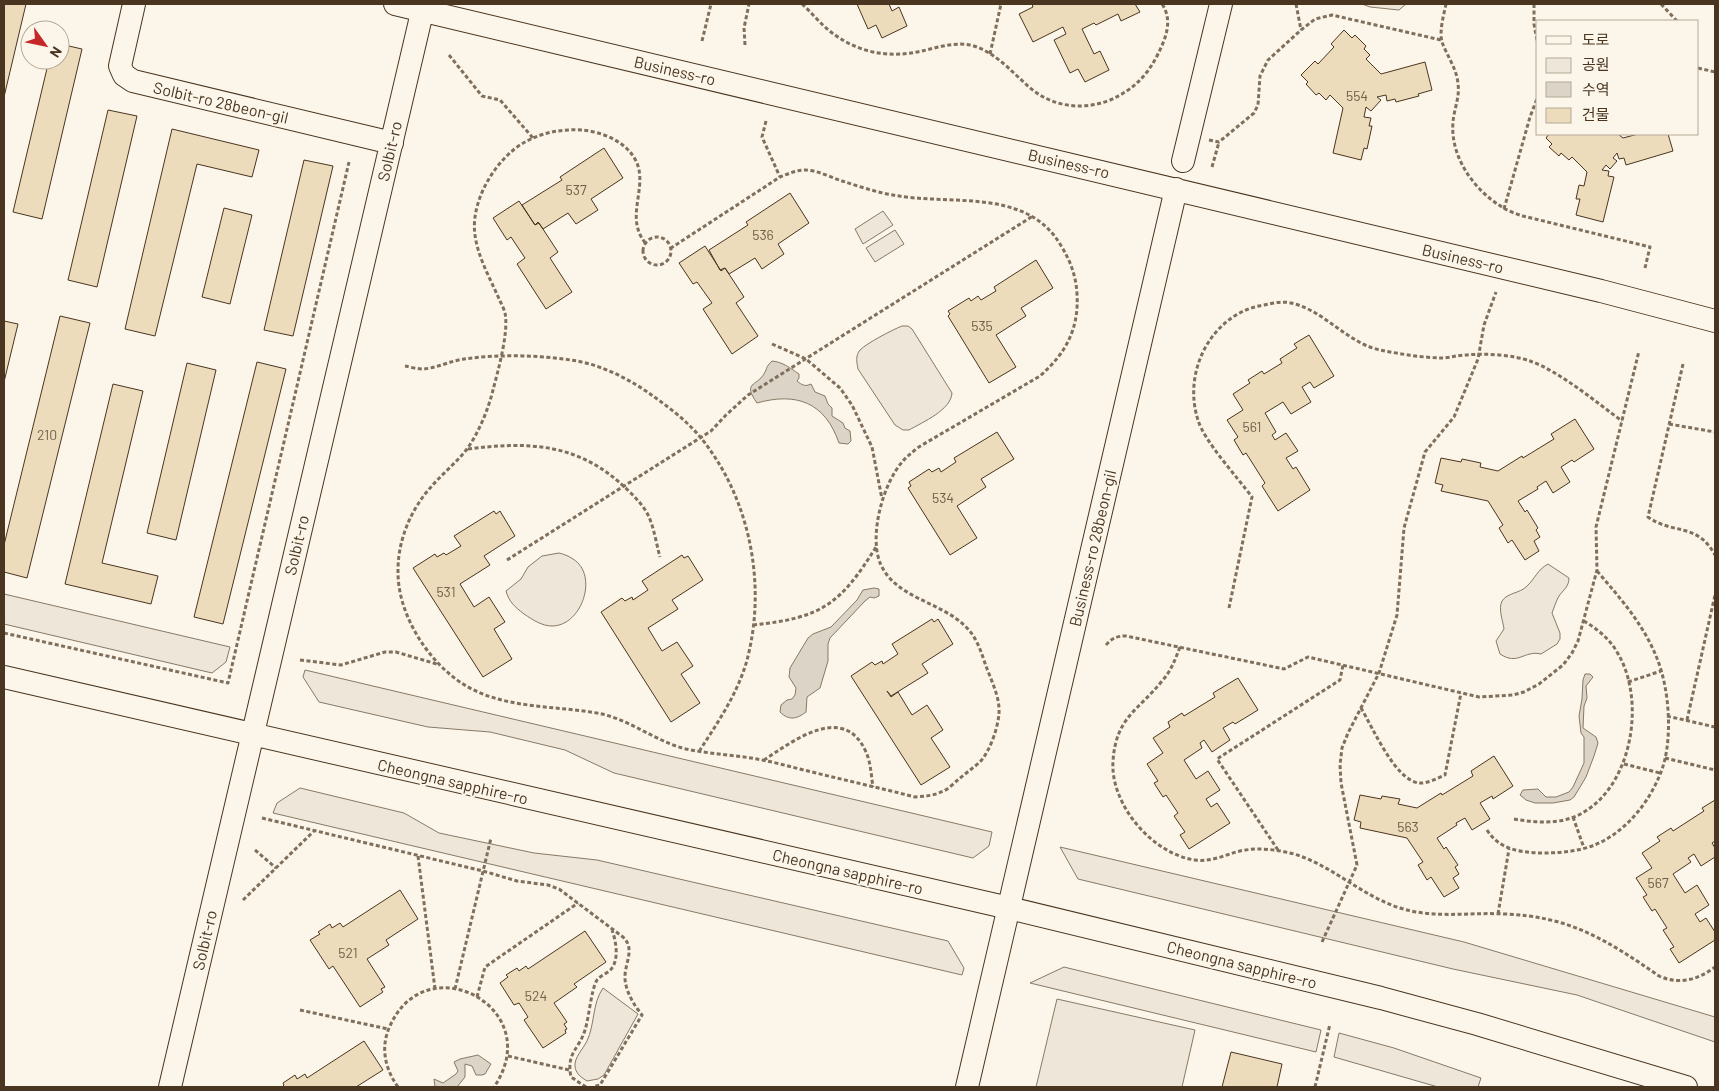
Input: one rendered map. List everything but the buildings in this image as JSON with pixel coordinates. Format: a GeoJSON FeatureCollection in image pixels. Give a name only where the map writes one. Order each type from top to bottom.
{"type":"FeatureCollection","features":[{"type":"Feature","properties":{"kind":"street","name":"Solbit-ro 28beon-gil"},"geometry":{"type":"LineString","coordinates":[[134,4],[120,66],[124,75],[133,82],[392,143]]}},
{"type":"Feature","properties":{"kind":"street","name":"Business-ro"},"geometry":{"type":"LineString","coordinates":[[395,4],[423,7],[1601,291],[1715,321]]}},
{"type":"Feature","properties":{"kind":"street"},"geometry":{"type":"LineString","coordinates":[[1183,160],[1221,4]]}},
{"type":"Feature","properties":{"kind":"street","name":"Solbit-ro"},"geometry":{"type":"LineString","coordinates":[[170,1087],[423,7]]}},
{"type":"Feature","properties":{"kind":"street","name":"Business-ro 28beon-gil"},"geometry":{"type":"LineString","coordinates":[[967,1087],[1176,189]]}},
{"type":"Feature","properties":{"kind":"street","name":"Cheongna sapphire-ro"},"geometry":{"type":"LineString","coordinates":[[4,677],[1008,908],[1389,1000],[1477,1024],[1686,1087]]}},
{"type":"Feature","properties":{"kind":"path"},"geometry":{"type":"LineString","coordinates":[[702,41],[711,4]]}},
{"type":"Feature","properties":{"kind":"path"},"geometry":{"type":"LineString","coordinates":[[745,45],[744,28],[749,4]]}},
{"type":"Feature","properties":{"kind":"path"},"geometry":{"type":"LineString","coordinates":[[802,4],[835,35],[861,50],[880,55],[895,55],[910,54],[961,43],[975,46],[990,54],[1044,98],[1073,106],[1087,107],[1100,104],[1129,91],[1148,72],[1163,44],[1167,29],[1168,18],[1162,4]]}},
{"type":"Feature","properties":{"kind":"path"},"geometry":{"type":"LineString","coordinates":[[990,54],[1001,4]]}},
{"type":"Feature","properties":{"kind":"path"},"geometry":{"type":"LineString","coordinates":[[1296,4],[1301,30]]}},
{"type":"Feature","properties":{"kind":"path"},"geometry":{"type":"LineString","coordinates":[[1446,4],[1441,40],[1458,83],[1453,138],[1464,170],[1474,184],[1487,197],[1504,209],[1523,216],[1650,247],[1645,268]]}},
{"type":"Feature","properties":{"kind":"path"},"geometry":{"type":"LineString","coordinates":[[1534,4],[1536,35]]}},
{"type":"Feature","properties":{"kind":"path"},"geometry":{"type":"LineString","coordinates":[[1661,4],[1676,20]]}},
{"type":"Feature","properties":{"kind":"path"},"geometry":{"type":"LineString","coordinates":[[1212,168],[1218,142],[1254,113],[1258,105],[1260,76],[1268,60],[1316,19],[1332,15],[1441,40]]}},
{"type":"Feature","properties":{"kind":"path"},"geometry":{"type":"LineString","coordinates":[[449,55],[482,96],[500,100],[533,138]]}},
{"type":"Feature","properties":{"kind":"path"},"geometry":{"type":"LineString","coordinates":[[1699,68],[1715,72]]}},
{"type":"Feature","properties":{"kind":"path"},"geometry":{"type":"LineString","coordinates":[[1504,209],[1536,101]]}},
{"type":"Feature","properties":{"kind":"path"},"geometry":{"type":"LineString","coordinates":[[766,121],[762,137],[780,177]]}},
{"type":"Feature","properties":{"kind":"path"},"geometry":{"type":"LineString","coordinates":[[645,243],[638,231],[636,214],[639,177],[636,162],[626,149],[612,138],[580,130],[561,130],[542,134],[522,143],[508,155],[495,171],[483,191],[476,213],[474,232],[478,251],[505,311],[506,325],[501,357],[487,411],[467,449],[420,500],[409,520],[401,546],[398,569],[403,605],[410,624],[441,666],[463,684],[482,694],[536,706],[601,714],[637,726],[673,744],[764,761],[916,797],[929,796],[944,791],[981,760],[996,730],[999,713],[997,698],[977,642],[966,626],[947,612],[904,589],[891,579],[881,564],[876,546],[882,500],[891,479],[903,461],[917,448],[1040,376],[1052,366],[1063,352],[1071,337],[1077,296],[1075,275],[1066,254],[1055,236],[1042,222],[1033,216],[1012,208],[990,202],[924,199],[879,193],[806,170],[780,177],[671,248]]}},
{"type":"Feature","properties":{"kind":"path"},"geometry":{"type":"LineString","coordinates":[[1189,136],[1218,142]]}},
{"type":"Feature","properties":{"kind":"path"},"geometry":{"type":"LineString","coordinates":[[4,632],[228,683],[350,162]]}},
{"type":"Feature","properties":{"kind":"path"},"geometry":{"type":"LineString","coordinates":[[507,560],[701,438],[719,424],[748,395],[1033,216]]}},
{"type":"Feature","properties":{"kind":"path"},"geometry":{"type":"LineString","coordinates":[[658,237],[666,240],[671,248],[667,262],[659,266],[650,264],[642,252],[645,243],[658,237]]}},
{"type":"Feature","properties":{"kind":"path"},"geometry":{"type":"LineString","coordinates":[[1322,942],[1357,865],[1341,783],[1342,748],[1378,673],[1396,614],[1404,528],[1424,452],[1454,416],[1479,355],[1484,325],[1496,292]]}},
{"type":"Feature","properties":{"kind":"path"},"geometry":{"type":"LineString","coordinates":[[1228,608],[1252,497],[1204,433],[1198,423],[1194,407],[1195,377],[1199,361],[1212,336],[1235,314],[1249,308],[1278,302],[1290,303],[1314,313],[1361,344],[1379,350],[1434,357],[1479,355],[1530,361],[1554,373],[1622,420]]}},
{"type":"Feature","properties":{"kind":"path"},"geometry":{"type":"LineString","coordinates":[[772,344],[806,359],[840,388],[852,405],[872,447],[882,500]]}},
{"type":"Feature","properties":{"kind":"path"},"geometry":{"type":"LineString","coordinates":[[1106,645],[1111,639],[1126,636],[1284,669],[1308,656],[1479,697],[1513,695],[1524,692],[1539,684],[1563,664],[1572,653],[1578,641],[1597,570],[1596,527],[1639,351]]}},
{"type":"Feature","properties":{"kind":"path"},"geometry":{"type":"LineString","coordinates":[[405,366],[423,369],[463,359],[501,357],[556,358],[579,362],[604,369],[642,389],[664,403],[701,438],[734,492],[749,537],[754,560],[753,625],[747,661],[728,706],[700,750]]}},
{"type":"Feature","properties":{"kind":"path"},"geometry":{"type":"LineString","coordinates":[[1683,364],[1648,517],[1657,522],[1698,535],[1706,542],[1715,556]]}},
{"type":"Feature","properties":{"kind":"path"},"geometry":{"type":"LineString","coordinates":[[1669,424],[1715,432]]}},
{"type":"Feature","properties":{"kind":"path"},"geometry":{"type":"LineString","coordinates":[[467,449],[538,445],[582,457],[624,486],[638,500],[647,514],[660,557]]}},
{"type":"Feature","properties":{"kind":"path"},"geometry":{"type":"LineString","coordinates":[[753,625],[794,619],[812,613],[827,605],[855,579],[876,546]]}},
{"type":"Feature","properties":{"kind":"path"},"geometry":{"type":"LineString","coordinates":[[1487,830],[1496,842],[1509,849],[1549,853],[1584,848],[1605,840],[1628,823],[1645,801],[1660,773],[1665,758],[1668,734],[1666,693],[1661,671],[1644,630],[1597,570]]}},
{"type":"Feature","properties":{"kind":"path"},"geometry":{"type":"LineString","coordinates":[[1687,720],[1715,594]]}},
{"type":"Feature","properties":{"kind":"path"},"geometry":{"type":"LineString","coordinates":[[1514,819],[1546,822],[1573,818],[1589,809],[1604,796],[1614,783],[1624,764],[1632,718],[1628,682],[1618,653],[1603,634],[1583,621]]}},
{"type":"Feature","properties":{"kind":"path"},"geometry":{"type":"LineString","coordinates":[[1180,647],[1174,662],[1163,680],[1130,714],[1123,724],[1118,734],[1113,761],[1113,775],[1120,799],[1127,811],[1140,827],[1167,850],[1196,860],[1210,860],[1237,852],[1266,849],[1279,851],[1306,859],[1383,901],[1414,912],[1453,915],[1498,914],[1540,918],[1589,933],[1620,949],[1669,981],[1696,978],[1715,967]]}},
{"type":"Feature","properties":{"kind":"path"},"geometry":{"type":"LineString","coordinates":[[300,660],[341,665],[384,652],[396,652],[441,666]]}},
{"type":"Feature","properties":{"kind":"path"},"geometry":{"type":"LineString","coordinates":[[1279,851],[1217,759],[1340,680],[1343,664]]}},
{"type":"Feature","properties":{"kind":"path"},"geometry":{"type":"LineString","coordinates":[[1628,682],[1661,671]]}},
{"type":"Feature","properties":{"kind":"path"},"geometry":{"type":"LineString","coordinates":[[1361,708],[1396,768],[1406,778],[1420,783],[1445,775],[1461,693]]}},
{"type":"Feature","properties":{"kind":"path"},"geometry":{"type":"LineString","coordinates":[[1667,716],[1715,727]]}},
{"type":"Feature","properties":{"kind":"path"},"geometry":{"type":"LineString","coordinates":[[764,761],[786,745],[811,732],[830,726],[837,727],[854,736],[862,744],[869,763],[873,787]]}},
{"type":"Feature","properties":{"kind":"path"},"geometry":{"type":"LineString","coordinates":[[1665,758],[1715,770]]}},
{"type":"Feature","properties":{"kind":"path"},"geometry":{"type":"LineString","coordinates":[[1624,764],[1660,773]]}},
{"type":"Feature","properties":{"kind":"path"},"geometry":{"type":"LineString","coordinates":[[262,818],[526,883],[548,885],[559,889],[578,902],[627,941],[629,955],[625,969],[625,981],[635,1005],[642,1015],[600,1085],[593,1087]]}},
{"type":"Feature","properties":{"kind":"path"},"geometry":{"type":"LineString","coordinates":[[1573,818],[1584,848]]}},
{"type":"Feature","properties":{"kind":"path"},"geometry":{"type":"LineString","coordinates":[[244,900],[314,831]]}},
{"type":"Feature","properties":{"kind":"path"},"geometry":{"type":"LineString","coordinates":[[455,989],[491,838]]}},
{"type":"Feature","properties":{"kind":"path"},"geometry":{"type":"LineString","coordinates":[[1498,914],[1509,849]]}},
{"type":"Feature","properties":{"kind":"path"},"geometry":{"type":"LineString","coordinates":[[255,850],[276,868]]}},
{"type":"Feature","properties":{"kind":"path"},"geometry":{"type":"LineString","coordinates":[[418,856],[435,989]]}},
{"type":"Feature","properties":{"kind":"path"},"geometry":{"type":"LineString","coordinates":[[477,997],[485,967],[578,902]]}},
{"type":"Feature","properties":{"kind":"path"},"geometry":{"type":"LineString","coordinates":[[586,1087],[570,1077],[569,1070],[572,1053],[586,1029],[598,980],[613,967],[616,957],[612,929]]}},
{"type":"Feature","properties":{"kind":"path"},"geometry":{"type":"LineString","coordinates":[[398,1087],[390,1075],[384,1055],[386,1034],[394,1016],[408,1000],[426,990],[447,987],[467,991],[485,1001],[498,1016],[506,1035],[508,1056],[502,1075],[494,1087]]}},
{"type":"Feature","properties":{"kind":"path"},"geometry":{"type":"LineString","coordinates":[[300,1010],[388,1029]]}},
{"type":"Feature","properties":{"kind":"path"},"geometry":{"type":"LineString","coordinates":[[1315,1087],[1330,1024]]}},
{"type":"Feature","properties":{"kind":"path"},"geometry":{"type":"LineString","coordinates":[[508,1056],[569,1070]]}},
{"type":"Feature","properties":{"kind":"green space"},"geometry":{"type":"Polygon","coordinates":[[[1362,4],[1406,4],[1399,10],[1370,7],[1362,4]]]}},
{"type":"Feature","properties":{"kind":"green space"},"geometry":{"type":"Polygon","coordinates":[[[883,211],[893,225],[863,244],[855,229],[883,211]]]}},
{"type":"Feature","properties":{"kind":"green space"},"geometry":{"type":"Polygon","coordinates":[[[895,230],[904,244],[875,262],[866,248],[895,230]]]}},
{"type":"Feature","properties":{"kind":"green space"},"geometry":{"type":"Polygon","coordinates":[[[902,326],[908,326],[912,329],[952,393],[947,405],[942,410],[909,430],[903,430],[895,425],[858,369],[857,362],[858,352],[863,347],[902,326]]]}},
{"type":"Feature","properties":{"kind":"green space"},"geometry":{"type":"Polygon","coordinates":[[[559,553],[566,555],[581,566],[585,576],[586,587],[584,599],[572,618],[563,624],[548,626],[527,616],[515,607],[506,591],[521,579],[528,567],[542,556],[559,553]]]}},
{"type":"Feature","properties":{"kind":"green space"},"geometry":{"type":"Polygon","coordinates":[[[1548,564],[1569,578],[1567,586],[1559,596],[1552,613],[1560,633],[1560,639],[1557,644],[1541,654],[1535,653],[1516,658],[1506,657],[1500,654],[1496,641],[1504,629],[1501,611],[1502,601],[1507,596],[1526,587],[1541,569],[1548,564]]]}},
{"type":"Feature","properties":{"kind":"green space"},"geometry":{"type":"Polygon","coordinates":[[[4,594],[230,647],[226,662],[212,673],[4,624],[4,594]]]}},
{"type":"Feature","properties":{"kind":"green space"},"geometry":{"type":"Polygon","coordinates":[[[305,670],[992,832],[989,846],[973,858],[614,773],[565,750],[490,732],[428,727],[319,702],[303,677],[305,670]]]}},
{"type":"Feature","properties":{"kind":"green space"},"geometry":{"type":"Polygon","coordinates":[[[300,788],[404,813],[439,833],[534,853],[597,860],[948,941],[964,968],[962,975],[273,813],[277,803],[300,788]]]}},
{"type":"Feature","properties":{"kind":"green space"},"geometry":{"type":"Polygon","coordinates":[[[1060,847],[1464,942],[1715,1017],[1715,1042],[1577,995],[1453,969],[1078,879],[1060,847]]]}},
{"type":"Feature","properties":{"kind":"green space"},"geometry":{"type":"Polygon","coordinates":[[[1064,967],[1321,1030],[1316,1052],[1030,983],[1064,967]]]}},
{"type":"Feature","properties":{"kind":"green space"},"geometry":{"type":"Polygon","coordinates":[[[603,988],[638,1014],[604,1075],[598,1079],[587,1081],[577,1073],[575,1063],[590,1034],[597,1001],[603,988]]]}},
{"type":"Feature","properties":{"kind":"green space"},"geometry":{"type":"Polygon","coordinates":[[[1057,999],[1195,1030],[1182,1087],[1036,1087],[1057,999]]]}},
{"type":"Feature","properties":{"kind":"green space"},"geometry":{"type":"Polygon","coordinates":[[[1339,1033],[1394,1048],[1481,1078],[1478,1087],[1438,1087],[1334,1057],[1339,1033]]]}},
{"type":"Feature","properties":{"kind":"water"},"geometry":{"type":"Polygon","coordinates":[[[772,361],[783,364],[793,370],[799,374],[797,381],[804,385],[811,384],[815,392],[825,396],[832,408],[832,416],[843,423],[845,428],[850,431],[851,441],[848,444],[839,443],[826,418],[817,409],[807,404],[796,400],[784,399],[757,403],[751,391],[752,385],[761,378],[772,361]]]}},
{"type":"Feature","properties":{"kind":"water"},"geometry":{"type":"Polygon","coordinates":[[[879,589],[879,596],[870,597],[865,601],[830,638],[828,661],[820,688],[807,697],[806,712],[793,718],[783,715],[780,712],[781,705],[787,700],[792,699],[795,695],[796,688],[789,677],[790,668],[808,638],[831,627],[857,600],[863,590],[879,589]]]}},
{"type":"Feature","properties":{"kind":"water"},"geometry":{"type":"Polygon","coordinates":[[[1585,674],[1590,674],[1593,677],[1586,686],[1587,698],[1584,706],[1583,728],[1596,737],[1598,743],[1586,777],[1574,797],[1570,800],[1553,803],[1535,803],[1526,800],[1520,795],[1523,790],[1538,789],[1546,797],[1556,797],[1569,792],[1573,787],[1584,763],[1584,737],[1581,733],[1579,716],[1585,674]]]}},
{"type":"Feature","properties":{"kind":"water"},"geometry":{"type":"Polygon","coordinates":[[[478,1055],[491,1064],[485,1074],[476,1075],[472,1066],[465,1064],[465,1077],[457,1087],[435,1087],[434,1079],[443,1083],[456,1074],[458,1071],[454,1062],[478,1055]]]}}]}
